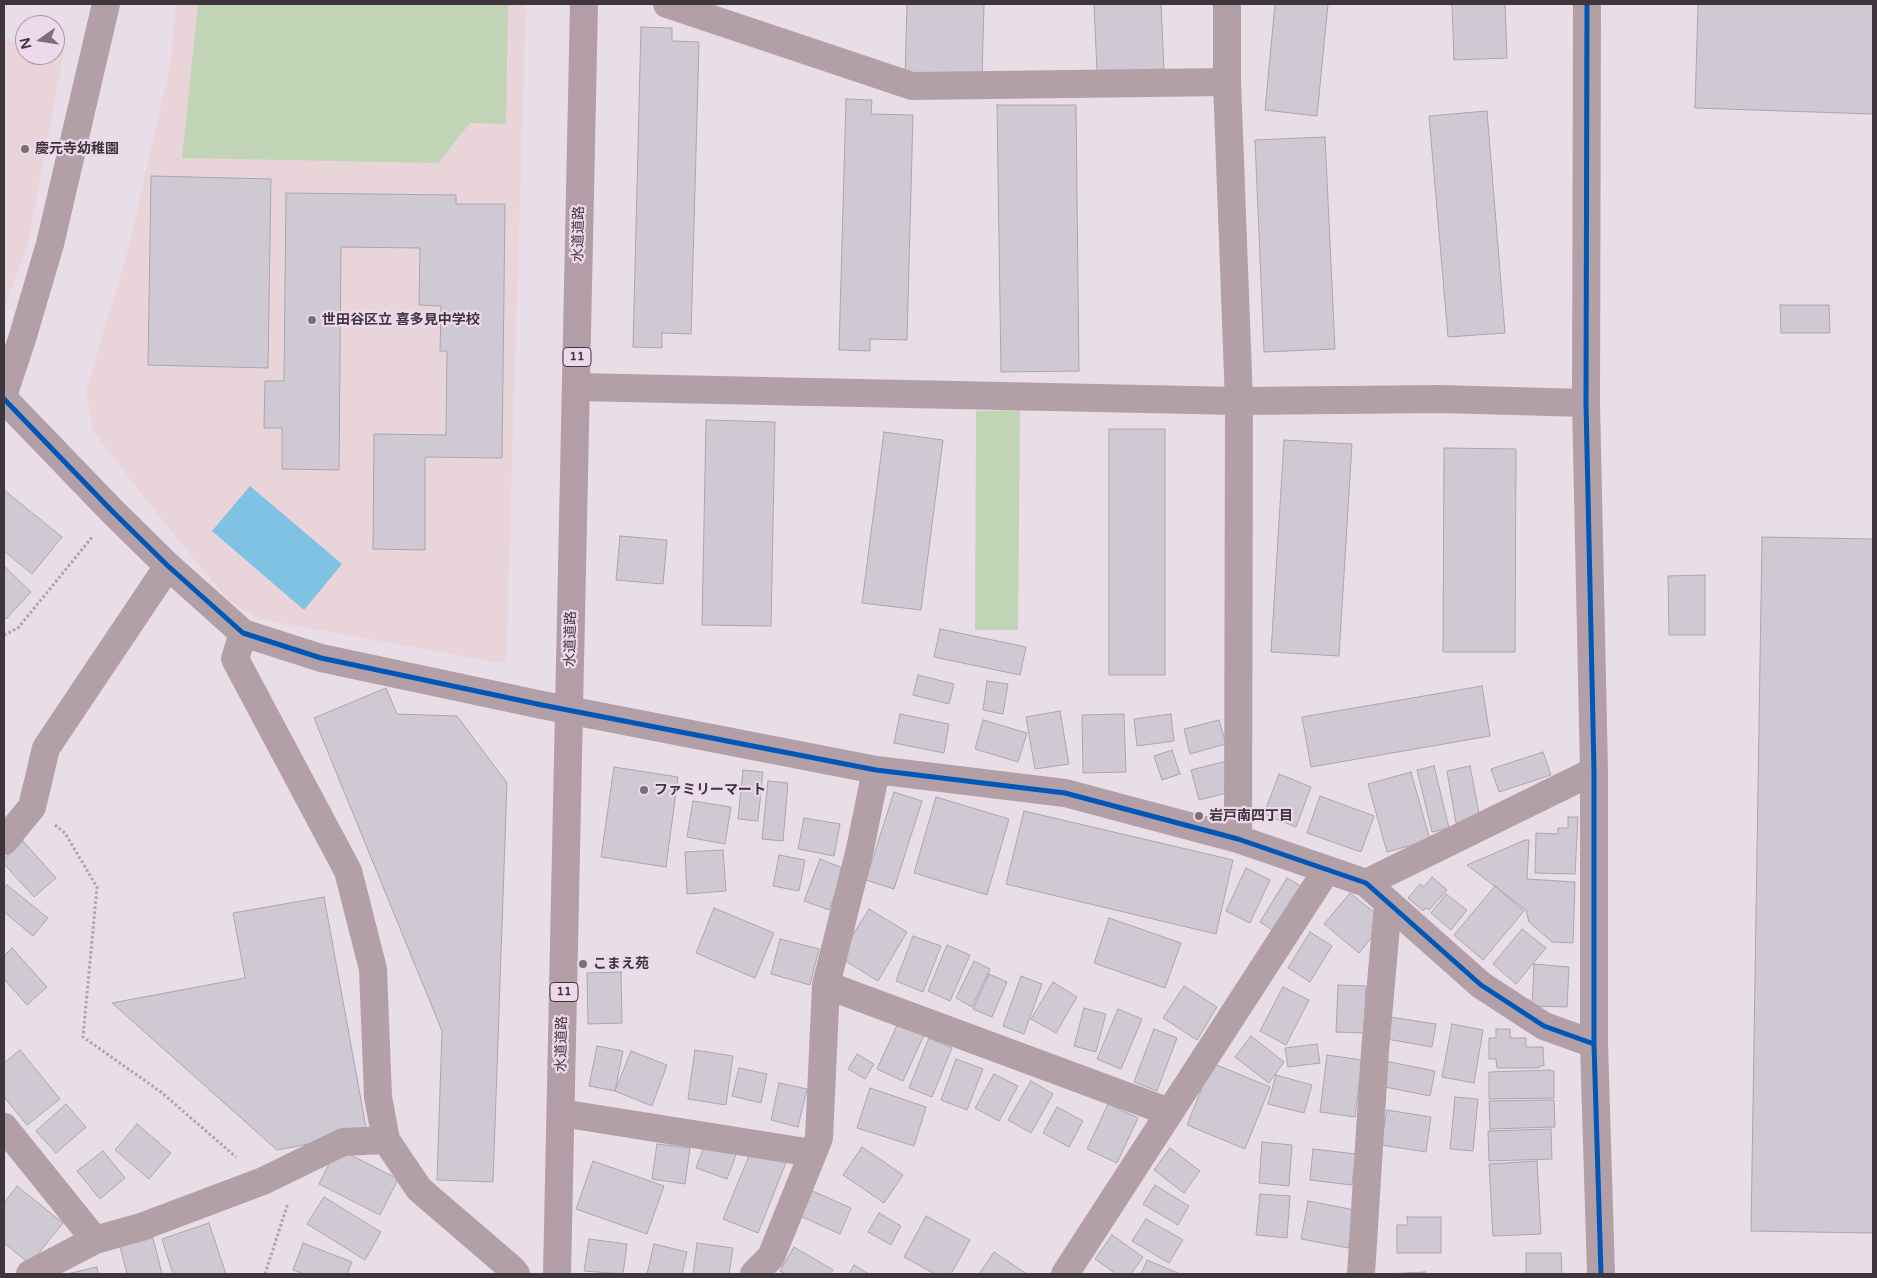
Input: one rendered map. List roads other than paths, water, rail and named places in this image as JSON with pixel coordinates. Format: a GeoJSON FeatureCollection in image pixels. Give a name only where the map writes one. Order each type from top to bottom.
{"type":"FeatureCollection","features":[{"type":"Feature","properties":{"kind":"main road","name":"水道道路"},"geometry":{"type":"LineString","coordinates":[[557,1274],[584,4]]}},
{"type":"Feature","properties":{"kind":"street"},"geometry":{"type":"LineString","coordinates":[[4,393],[50,244],[106,4]]}},
{"type":"Feature","properties":{"kind":"street"},"geometry":{"type":"LineString","coordinates":[[667,4],[912,86],[1227,82]]}},
{"type":"Feature","properties":{"kind":"street"},"geometry":{"type":"LineString","coordinates":[[1227,4],[1227,82],[1239,401],[1238,839]]}},
{"type":"Feature","properties":{"kind":"street"},"geometry":{"type":"LineString","coordinates":[[1587,4],[1586,403],[1594,771],[1594,1044],[1601,1274]]}},
{"type":"Feature","properties":{"kind":"street"},"geometry":{"type":"LineString","coordinates":[[576,387],[1239,401],[1440,399],[1586,403]]}},
{"type":"Feature","properties":{"kind":"street"},"geometry":{"type":"LineString","coordinates":[[4,399],[168,566],[243,633],[321,658],[569,710],[876,770],[1065,793],[1238,839],[1366,883],[1481,985],[1544,1026],[1594,1044]]}},
{"type":"Feature","properties":{"kind":"street"},"geometry":{"type":"LineString","coordinates":[[4,841],[32,807],[46,748],[168,566]]}},
{"type":"Feature","properties":{"kind":"street"},"geometry":{"type":"LineString","coordinates":[[243,633],[235,659],[348,871],[373,969],[378,1097],[386,1140],[419,1189],[516,1274]]}},
{"type":"Feature","properties":{"kind":"street"},"geometry":{"type":"LineString","coordinates":[[754,1274],[771,1256],[819,1138],[826,985],[860,849],[876,770]]}},
{"type":"Feature","properties":{"kind":"street"},"geometry":{"type":"LineString","coordinates":[[1366,883],[1594,771]]}},
{"type":"Feature","properties":{"kind":"street"},"geometry":{"type":"LineString","coordinates":[[1065,1274],[1326,870]]}},
{"type":"Feature","properties":{"kind":"street"},"geometry":{"type":"LineString","coordinates":[[1361,1274],[1375,1051],[1388,904]]}},
{"type":"Feature","properties":{"kind":"street"},"geometry":{"type":"LineString","coordinates":[[826,985],[1169,1112]]}},
{"type":"Feature","properties":{"kind":"street"},"geometry":{"type":"LineString","coordinates":[[561,1113],[812,1153]]}},
{"type":"Feature","properties":{"kind":"street"},"geometry":{"type":"LineString","coordinates":[[4,1127],[94,1240]]}},
{"type":"Feature","properties":{"kind":"street"},"geometry":{"type":"LineString","coordinates":[[30,1274],[94,1240],[140,1227],[263,1181],[343,1142],[386,1140]]}},
{"type":"Feature","properties":{"kind":"water"},"geometry":{"type":"Polygon","coordinates":[[[250,486],[342,564],[304,610],[212,531],[250,486]]]}},
{"type":"Feature","properties":{"kind":"place","name":"慶元寺幼稚園"},"geometry":{"type":"Point","coordinates":[25,149]}},
{"type":"Feature","properties":{"kind":"place","name":"世田谷区立 喜多見中学校"},"geometry":{"type":"Point","coordinates":[312,320]}},
{"type":"Feature","properties":{"kind":"place","name":"ファミリーマート"},"geometry":{"type":"Point","coordinates":[644,790]}},
{"type":"Feature","properties":{"kind":"place","name":"岩戸南四丁目"},"geometry":{"type":"Point","coordinates":[1199,816]}},
{"type":"Feature","properties":{"kind":"place","name":"こまえ苑"},"geometry":{"type":"Point","coordinates":[583,964]}}]}
